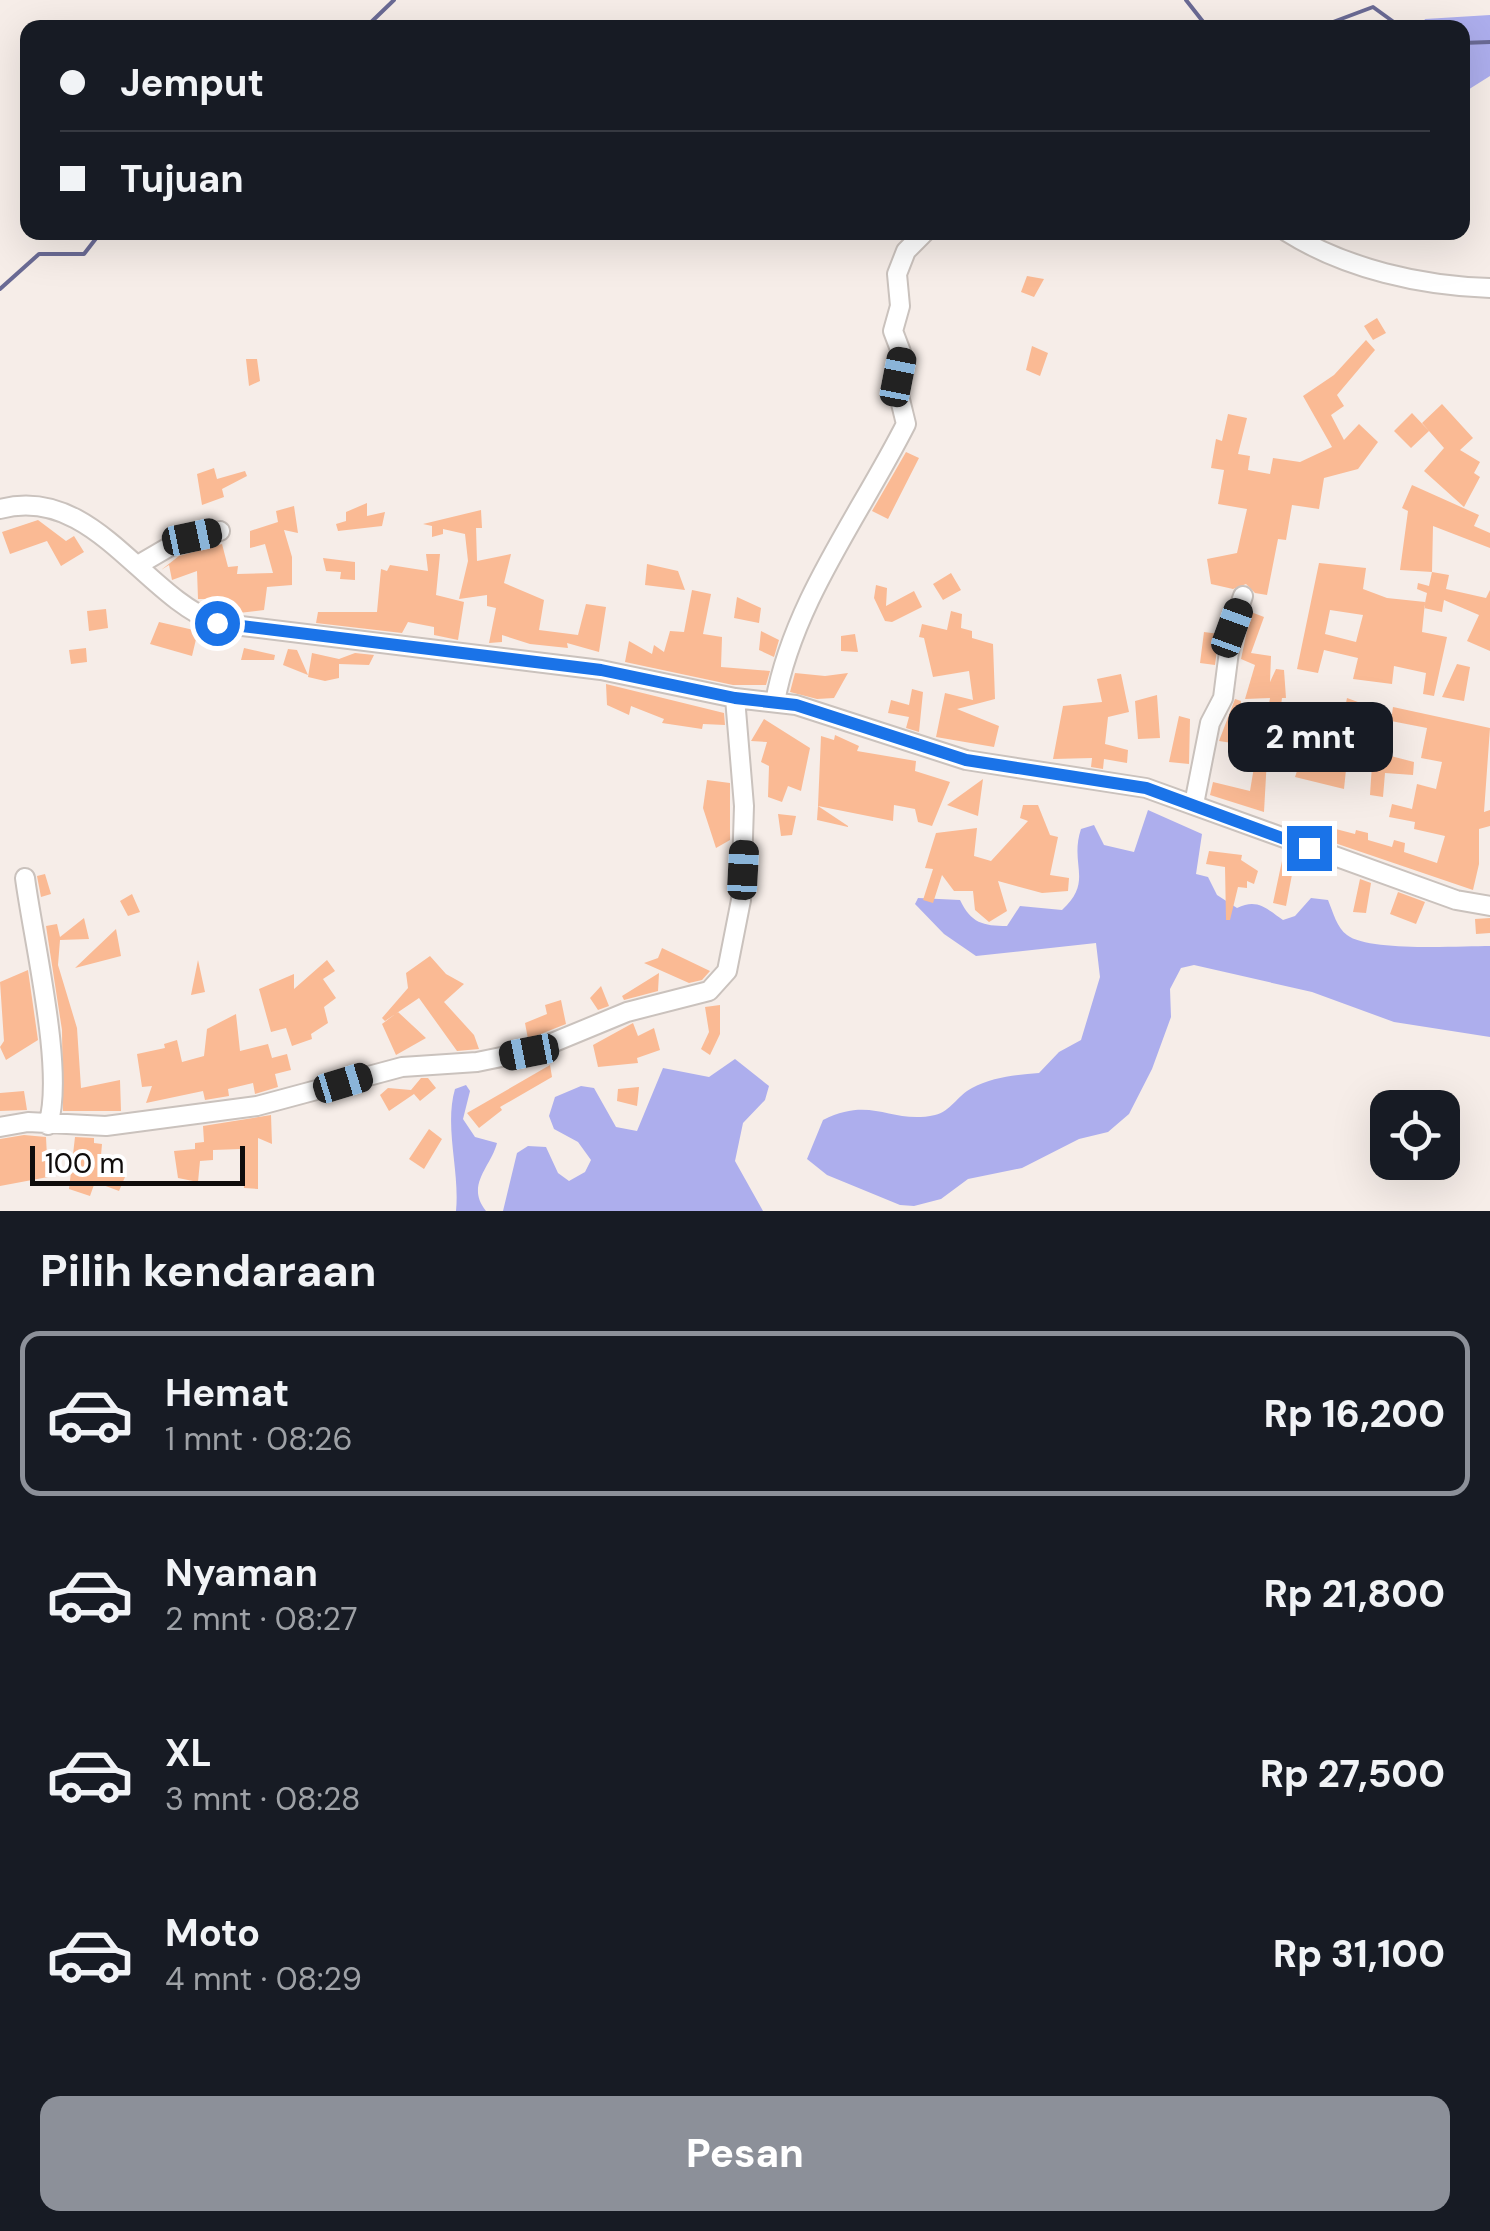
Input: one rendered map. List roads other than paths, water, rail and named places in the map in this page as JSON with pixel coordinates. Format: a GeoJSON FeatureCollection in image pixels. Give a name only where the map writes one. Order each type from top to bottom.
{"type":"FeatureCollection","features":[{"type":"Feature","properties":{"kind":"street"},"geometry":{"type":"LineString","coordinates":[[774,702],[782,664],[806,601],[827,573],[906,424],[897,387],[901,352],[893,330],[900,306],[897,274],[906,252],[917,240]]}},
{"type":"Feature","properties":{"kind":"street"},"geometry":{"type":"LineString","coordinates":[[1303,240],[1330,254],[1427,282],[1490,288]]}},
{"type":"Feature","properties":{"kind":"street"},"geometry":{"type":"LineString","coordinates":[[0,509],[33,506],[73,518],[138,565],[196,616],[238,628],[601,670],[835,714],[966,760],[1130,784],[1456,900],[1490,906]]}},
{"type":"Feature","properties":{"kind":"street"},"geometry":{"type":"LineString","coordinates":[[138,565],[174,544],[220,531]]}},
{"type":"Feature","properties":{"kind":"street"},"geometry":{"type":"LineString","coordinates":[[1194,804],[1210,723],[1223,698],[1232,628],[1244,596]]}},
{"type":"Feature","properties":{"kind":"street"},"geometry":{"type":"LineString","coordinates":[[0,1126],[106,1126],[252,1106],[402,1067],[494,1059],[536,1050],[627,1012],[709,991],[727,972],[741,900],[744,806],[735,698]]}},
{"type":"Feature","properties":{"kind":"street"},"geometry":{"type":"LineString","coordinates":[[24,878],[52,1043],[52,1111],[48,1125]]}},
{"type":"Feature","properties":{"kind":"waterway"},"geometry":{"type":"LineString","coordinates":[[373,20],[394,0]]}},
{"type":"Feature","properties":{"kind":"waterway"},"geometry":{"type":"LineString","coordinates":[[1186,0],[1202,20]]}},
{"type":"Feature","properties":{"kind":"waterway"},"geometry":{"type":"LineString","coordinates":[[1338,20],[1373,7],[1391,20]]}},
{"type":"Feature","properties":{"kind":"waterway"},"geometry":{"type":"LineString","coordinates":[[1470,43],[1490,42]]}},
{"type":"Feature","properties":{"kind":"waterway"},"geometry":{"type":"LineString","coordinates":[[0,289],[39,254],[84,254],[95,240]]}}]}
